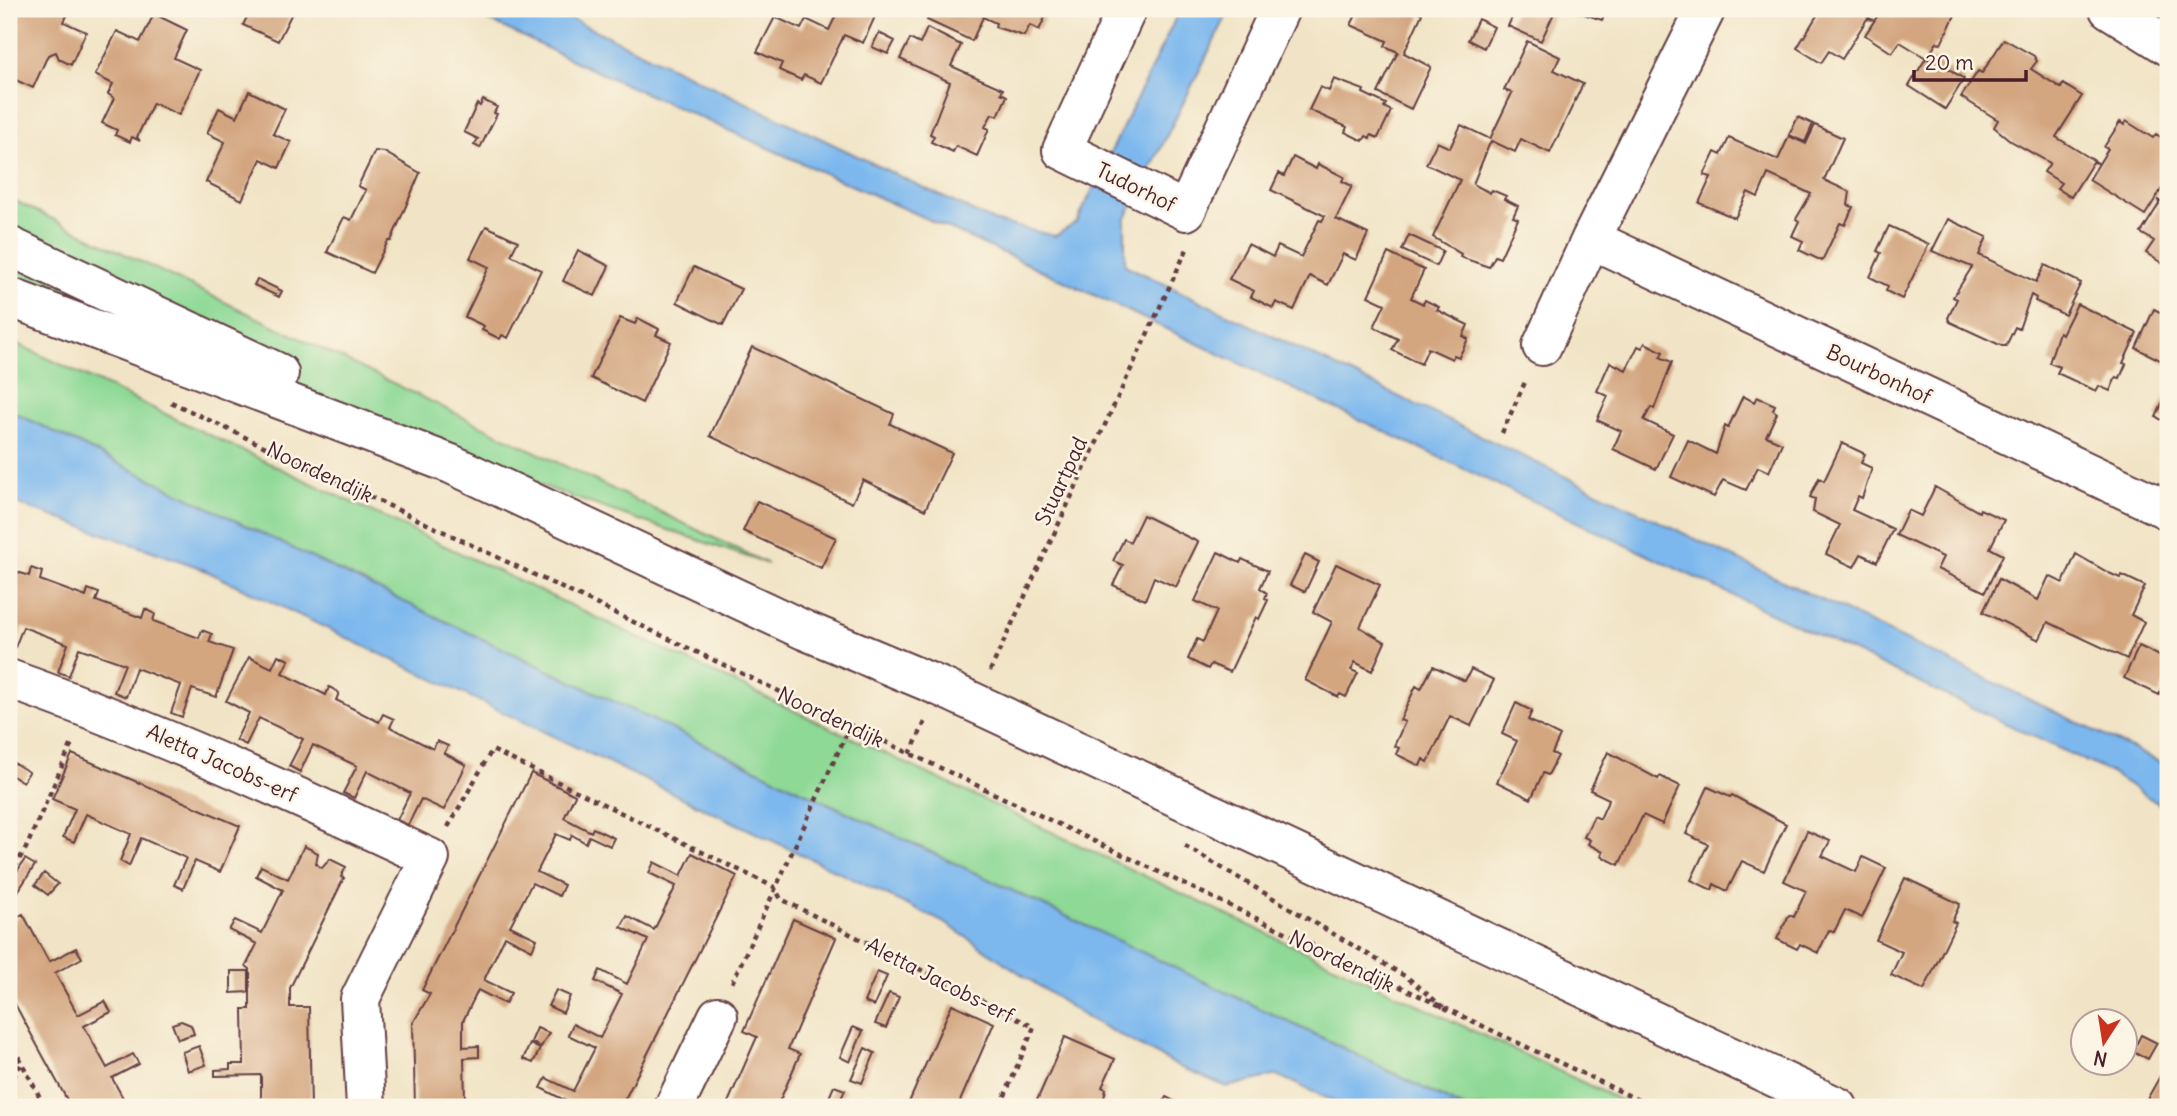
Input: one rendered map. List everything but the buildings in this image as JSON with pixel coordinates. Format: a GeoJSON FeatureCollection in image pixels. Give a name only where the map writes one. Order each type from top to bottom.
{"type":"FeatureCollection","features":[{"type":"Feature","properties":{"kind":"street","name":"Tudorhof"},"geometry":{"type":"LineString","coordinates":[[1127,9],[1062,150],[1186,211],[1280,9]]}},
{"type":"Feature","properties":{"kind":"street"},"geometry":{"type":"LineString","coordinates":[[1542,346],[1591,239],[1706,9]]}},
{"type":"Feature","properties":{"kind":"street"},"geometry":{"type":"LineString","coordinates":[[2109,9],[2160,29]]}},
{"type":"Feature","properties":{"kind":"street","name":"Bourbonhof"},"geometry":{"type":"LineString","coordinates":[[1591,239],[2168,510]]}},
{"type":"Feature","properties":{"kind":"street"},"geometry":{"type":"LineString","coordinates":[[9,246],[320,393],[451,464],[804,630],[975,704],[1838,1107]]}},
{"type":"Feature","properties":{"kind":"street"},"geometry":{"type":"LineString","coordinates":[[9,297],[451,464]]}},
{"type":"Feature","properties":{"kind":"street","name":"Aletta Jacobs-erf"},"geometry":{"type":"LineString","coordinates":[[9,679],[88,707],[234,766],[430,858]]}},
{"type":"Feature","properties":{"kind":"street"},"geometry":{"type":"LineString","coordinates":[[366,1107],[360,999],[430,858]]}},
{"type":"Feature","properties":{"kind":"street"},"geometry":{"type":"LineString","coordinates":[[674,1107],[718,1016]]}},
{"type":"Feature","properties":{"kind":"path","name":"Stuartpad"},"geometry":{"type":"LineString","coordinates":[[975,704],[1147,332],[1177,274]]}},
{"type":"Feature","properties":{"kind":"path"},"geometry":{"type":"LineString","coordinates":[[1502,433],[1542,346]]}},
{"type":"Feature","properties":{"kind":"path","name":"Noordendijk"},"geometry":{"type":"LineString","coordinates":[[160,397],[1452,1014],[1653,1107]]}},
{"type":"Feature","properties":{"kind":"path"},"geometry":{"type":"LineString","coordinates":[[9,876],[26,848],[88,707]]}},
{"type":"Feature","properties":{"kind":"path"},"geometry":{"type":"LineString","coordinates":[[718,1016],[849,726]]}},
{"type":"Feature","properties":{"kind":"path","name":"Aletta Jacobs-erf"},"geometry":{"type":"LineString","coordinates":[[430,858],[492,750],[774,887],[781,899],[1034,1027],[1000,1107]]}},
{"type":"Feature","properties":{"kind":"path"},"geometry":{"type":"LineString","coordinates":[[1183,846],[1408,978],[1452,1014]]}},
{"type":"Feature","properties":{"kind":"path"},"geometry":{"type":"LineString","coordinates":[[9,1040],[45,1107]]}},
{"type":"Feature","properties":{"kind":"path"},"geometry":{"type":"LineString","coordinates":[[9,1087],[21,1063]]}},
{"type":"Feature","properties":{"kind":"green space"},"geometry":{"type":"Polygon","coordinates":[[[9,198],[768,564],[578,499],[9,288],[9,198]]]}},
{"type":"Feature","properties":{"kind":"green space"},"geometry":{"type":"Polygon","coordinates":[[[9,340],[1635,1107],[1461,1107],[1333,1043],[337,570],[9,410],[9,340]]]}},
{"type":"Feature","properties":{"kind":"water"},"geometry":{"type":"Polygon","coordinates":[[[465,9],[551,9],[993,221],[1055,236],[1077,222],[1180,9],[1230,9],[1125,220],[1125,265],[2168,766],[2168,810],[2109,772],[1030,265],[580,64],[465,9]]]}},
{"type":"Feature","properties":{"kind":"water"},"geometry":{"type":"Polygon","coordinates":[[[9,410],[337,570],[1333,1043],[1461,1107],[1346,1107],[1277,1075],[1227,1087],[1182,1068],[1087,1018],[945,923],[198,567],[9,501],[9,410]]]}}]}
